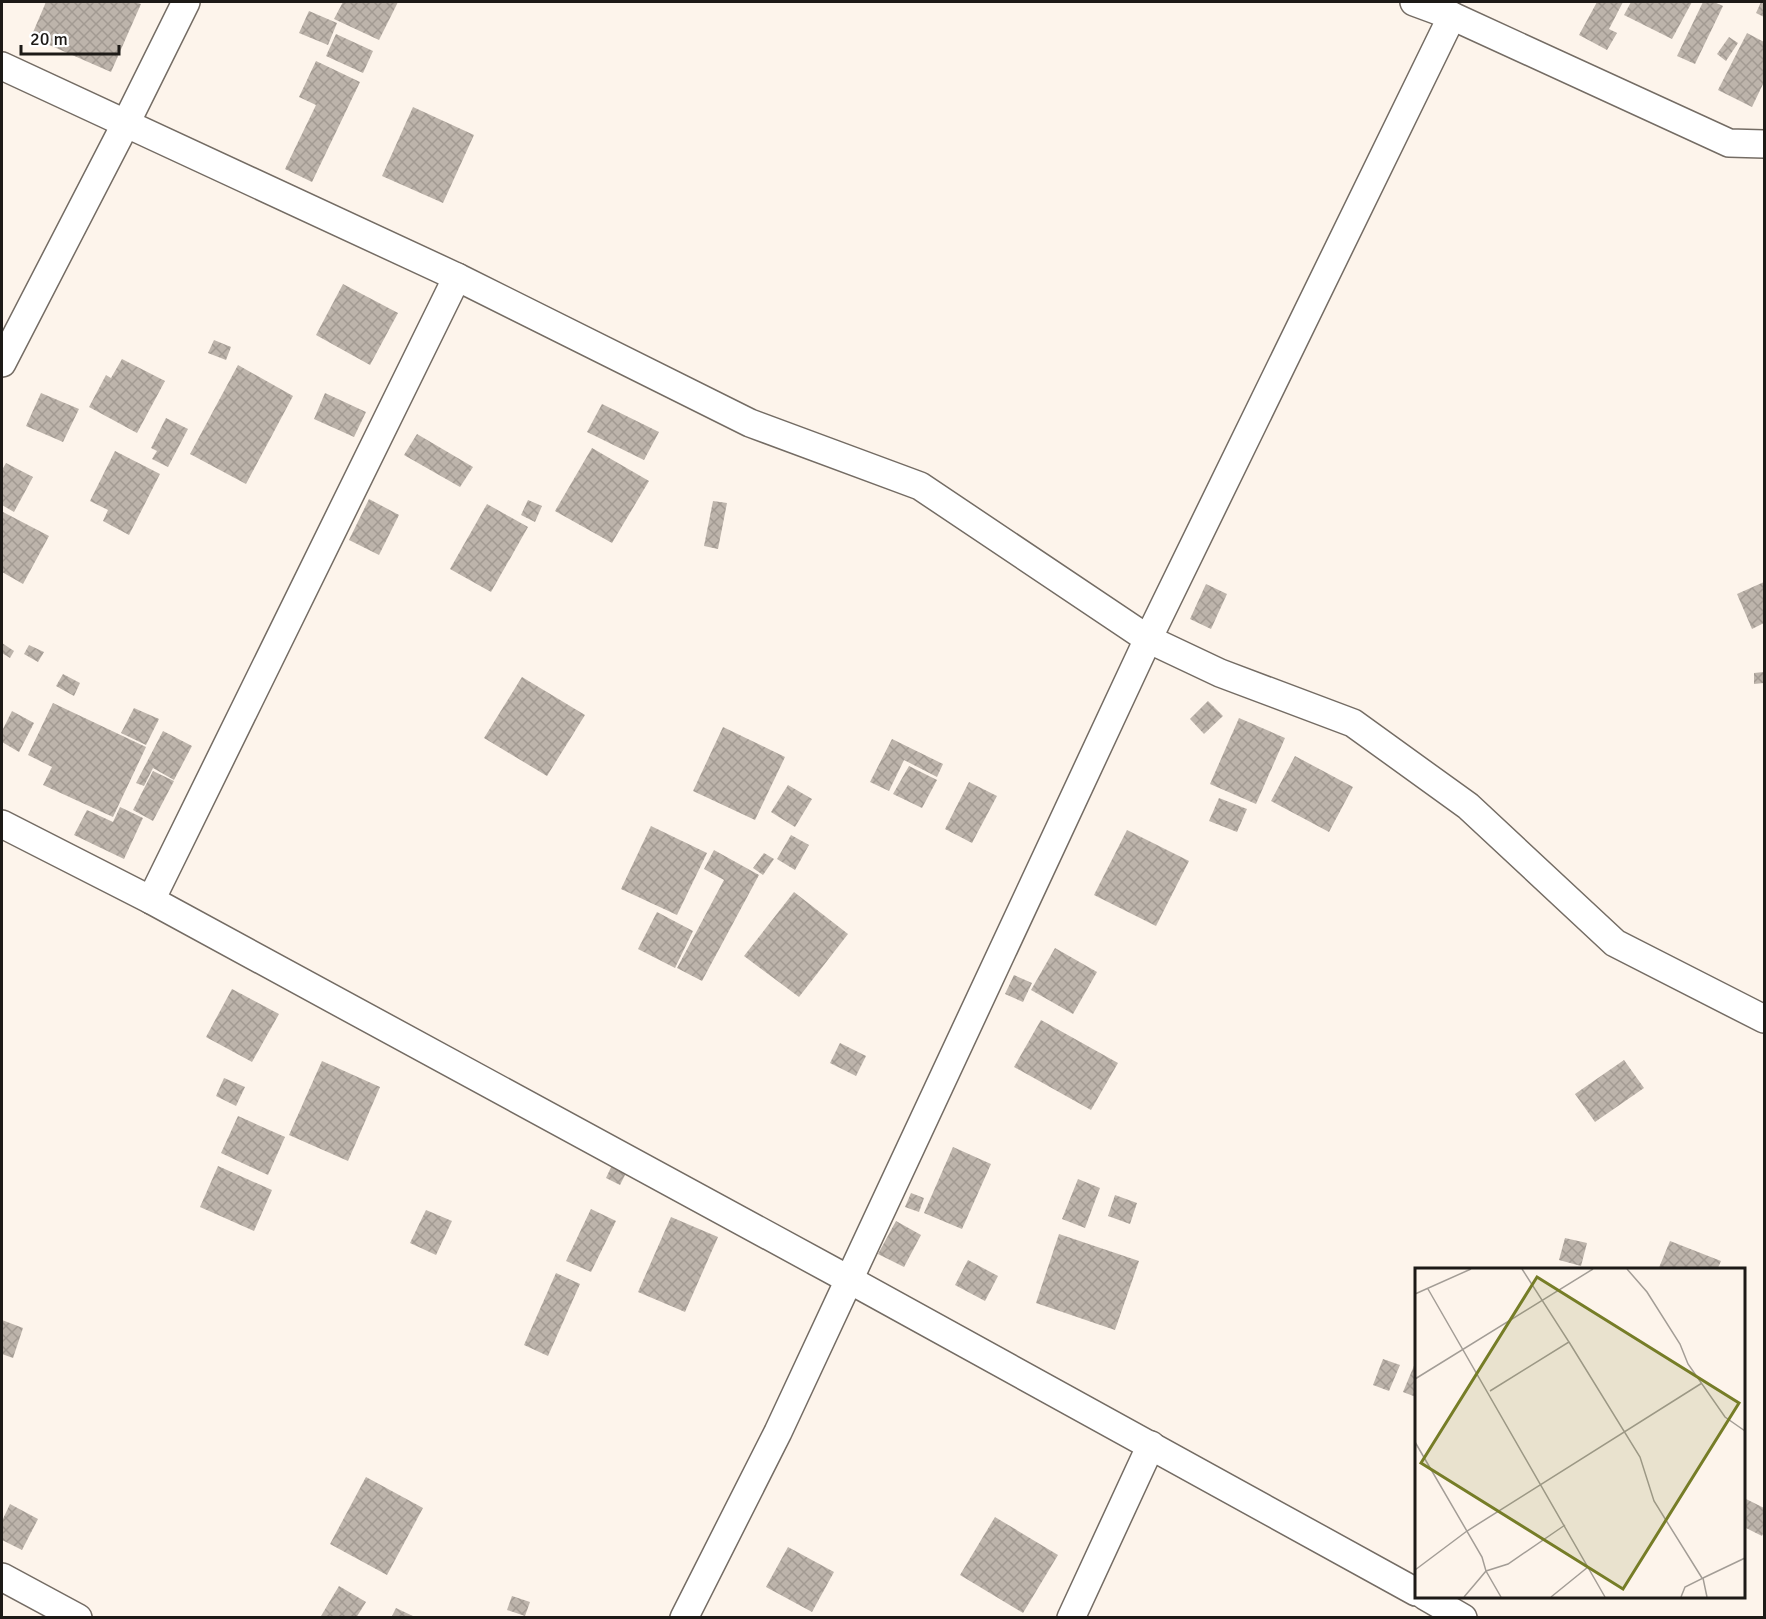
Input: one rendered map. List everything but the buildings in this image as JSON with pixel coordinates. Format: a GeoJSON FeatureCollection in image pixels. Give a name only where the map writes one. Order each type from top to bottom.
{"type":"FeatureCollection","features":[{"type":"Feature","properties":{"kind":"street"},"geometry":{"type":"LineString","coordinates":[[2,363],[186,2]]}},
{"type":"Feature","properties":{"kind":"street"},"geometry":{"type":"LineString","coordinates":[[1414,2],[1452,16],[1729,143],[1764,144]]}},
{"type":"Feature","properties":{"kind":"street"},"geometry":{"type":"LineString","coordinates":[[684,1617],[778,1432],[1148,639],[1452,16]]}},
{"type":"Feature","properties":{"kind":"street"},"geometry":{"type":"LineString","coordinates":[[2,66],[457,277],[750,423],[920,486],[1148,639],[1220,672],[1353,723],[1468,806],[1615,943],[1764,1019]]}},
{"type":"Feature","properties":{"kind":"street"},"geometry":{"type":"LineString","coordinates":[[151,900],[457,277]]}},
{"type":"Feature","properties":{"kind":"street"},"geometry":{"type":"LineString","coordinates":[[2,824],[151,900],[848,1279],[1415,1591]]}},
{"type":"Feature","properties":{"kind":"street"},"geometry":{"type":"LineString","coordinates":[[1071,1617],[1151,1445]]}},
{"type":"Feature","properties":{"kind":"street"},"geometry":{"type":"LineString","coordinates":[[2,1577],[78,1617]]}},
{"type":"Feature","properties":{"kind":"street"},"geometry":{"type":"LineString","coordinates":[[1428,1598],[1461,1617]]}}]}
